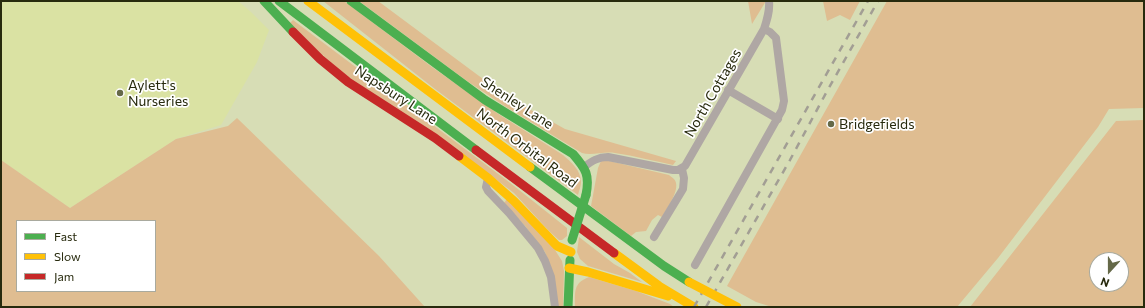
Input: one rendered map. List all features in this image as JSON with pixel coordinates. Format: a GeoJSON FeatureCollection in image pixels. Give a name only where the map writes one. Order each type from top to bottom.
{"type":"FeatureCollection","features":[{"type":"Feature","properties":{"kind":"main road","name":"Napsbury Lane"},"geometry":{"type":"LineString","coordinates":[[264,1],[292,32],[320,59],[348,82],[435,138],[488,178],[514,201],[554,243],[560,248],[571,252]]}},
{"type":"Feature","properties":{"kind":"main road"},"geometry":{"type":"LineString","coordinates":[[279,1],[547,204],[659,286],[694,307]]}},
{"type":"Feature","properties":{"kind":"main road","name":"North Orbital Road"},"geometry":{"type":"LineString","coordinates":[[308,1],[664,266],[689,282],[737,307]]}},
{"type":"Feature","properties":{"kind":"main road","name":"Shenley Lane"},"geometry":{"type":"LineString","coordinates":[[351,1],[480,96],[573,154],[584,167]]}},
{"type":"Feature","properties":{"kind":"main road"},"geometry":{"type":"LineString","coordinates":[[568,307],[569,268],[572,240],[586,195],[588,180],[584,167]]}},
{"type":"Feature","properties":{"kind":"main road"},"geometry":{"type":"LineString","coordinates":[[569,268],[588,272],[657,294],[680,299]]}},
{"type":"Feature","properties":{"kind":"street","name":"North Cottages"},"geometry":{"type":"LineString","coordinates":[[682,169],[688,162],[764,29],[770,9],[769,1]]}},
{"type":"Feature","properties":{"kind":"street"},"geometry":{"type":"LineString","coordinates":[[695,265],[782,110],[784,101],[776,38],[764,29]]}},
{"type":"Feature","properties":{"kind":"street"},"geometry":{"type":"LineString","coordinates":[[728,90],[778,118]]}},
{"type":"Feature","properties":{"kind":"street"},"geometry":{"type":"LineString","coordinates":[[584,167],[600,157],[608,157],[673,170],[682,169],[684,178],[683,189],[654,237]]}},
{"type":"Feature","properties":{"kind":"street"},"geometry":{"type":"LineString","coordinates":[[488,178],[486,187],[488,191],[534,243],[545,261],[551,277],[555,307]]}},
{"type":"Feature","properties":{"kind":"shaded area","name":"Aylett's Nurseries"},"geometry":{"type":"Polygon","coordinates":[[[1,1],[238,1],[269,30],[257,62],[221,125],[176,139],[70,208],[1,160],[1,1]]]}},
{"type":"Feature","properties":{"kind":"shaded area"},"geometry":{"type":"Polygon","coordinates":[[[323,1],[344,1],[432,67],[500,115],[563,155],[575,167],[581,178],[578,195],[435,89],[323,1]]]}},
{"type":"Feature","properties":{"kind":"shaded area"},"geometry":{"type":"Polygon","coordinates":[[[359,1],[378,1],[506,96],[565,129],[676,161],[673,165],[615,153],[582,153],[506,107],[467,81],[359,1]]]}},
{"type":"Feature","properties":{"kind":"shaded area"},"geometry":{"type":"Polygon","coordinates":[[[748,1],[766,1],[752,24],[748,1]]]}},
{"type":"Feature","properties":{"kind":"shaded area"},"geometry":{"type":"Polygon","coordinates":[[[823,1],[860,1],[850,20],[840,15],[827,21],[823,1]]]}},
{"type":"Feature","properties":{"kind":"shaded area"},"geometry":{"type":"Polygon","coordinates":[[[887,1],[1144,1],[1144,108],[1109,109],[1098,127],[998,258],[957,307],[772,307],[756,302],[727,286],[887,1]]]}},
{"type":"Feature","properties":{"kind":"shaded area"},"geometry":{"type":"Polygon","coordinates":[[[293,20],[509,182],[567,228],[567,236],[562,240],[559,240],[514,193],[461,153],[340,71],[289,24],[293,20]]]}},
{"type":"Feature","properties":{"kind":"shaded area"},"geometry":{"type":"Polygon","coordinates":[[[237,118],[379,256],[425,307],[1,307],[1,160],[70,208],[176,139],[228,126],[237,118]]]}},
{"type":"Feature","properties":{"kind":"shaded area"},"geometry":{"type":"Polygon","coordinates":[[[1144,120],[1144,307],[970,307],[1116,121],[1144,120]]]}},
{"type":"Feature","properties":{"kind":"shaded area"},"geometry":{"type":"Polygon","coordinates":[[[605,160],[669,175],[674,179],[676,183],[675,193],[670,203],[662,217],[658,215],[652,220],[646,231],[636,232],[631,236],[591,206],[598,168],[601,161],[605,160]]]}},
{"type":"Feature","properties":{"kind":"shaded area"},"geometry":{"type":"Polygon","coordinates":[[[507,199],[553,247],[562,261],[564,271],[563,307],[558,307],[553,274],[545,252],[525,226],[504,203],[507,199]]]}},
{"type":"Feature","properties":{"kind":"shaded area"},"geometry":{"type":"Polygon","coordinates":[[[579,237],[614,264],[642,282],[588,266],[580,259],[577,252],[579,237]]]}},
{"type":"Feature","properties":{"kind":"shaded area"},"geometry":{"type":"Polygon","coordinates":[[[589,277],[636,291],[670,304],[674,307],[575,307],[576,289],[580,282],[589,277]]]}},
{"type":"Feature","properties":{"kind":"railway"},"geometry":{"type":"LineString","coordinates":[[694,307],[868,1]]}},
{"type":"Feature","properties":{"kind":"railway"},"geometry":{"type":"LineString","coordinates":[[706,307],[878,1]]}},
{"type":"Feature","properties":{"kind":"traffic: fast"},"geometry":{"type":"LineString","coordinates":[[264,1],[293,32]]}},
{"type":"Feature","properties":{"kind":"traffic: fast"},"geometry":{"type":"LineString","coordinates":[[279,1],[476,150]]}},
{"type":"Feature","properties":{"kind":"traffic: fast"},"geometry":{"type":"LineString","coordinates":[[351,1],[485,100],[573,154],[586,173],[586,195]]}},
{"type":"Feature","properties":{"kind":"traffic: fast"},"geometry":{"type":"LineString","coordinates":[[530,167],[664,266],[689,282]]}},
{"type":"Feature","properties":{"kind":"traffic: fast"},"geometry":{"type":"LineString","coordinates":[[572,240],[586,195]]}},
{"type":"Feature","properties":{"kind":"traffic: fast"},"geometry":{"type":"LineString","coordinates":[[568,307],[570,260]]}},
{"type":"Feature","properties":{"kind":"traffic: slow"},"geometry":{"type":"LineString","coordinates":[[308,1],[530,167]]}},
{"type":"Feature","properties":{"kind":"traffic: slow"},"geometry":{"type":"LineString","coordinates":[[459,156],[488,178],[514,201],[557,246],[571,252]]}},
{"type":"Feature","properties":{"kind":"traffic: slow"},"geometry":{"type":"LineString","coordinates":[[614,253],[659,286],[694,307]]}},
{"type":"Feature","properties":{"kind":"traffic: slow"},"geometry":{"type":"LineString","coordinates":[[569,268],[588,272],[668,296]]}},
{"type":"Feature","properties":{"kind":"traffic: slow"},"geometry":{"type":"LineString","coordinates":[[689,282],[737,307]]}},
{"type":"Feature","properties":{"kind":"traffic: jam"},"geometry":{"type":"LineString","coordinates":[[293,32],[320,59],[348,82],[435,138],[459,156]]}},
{"type":"Feature","properties":{"kind":"traffic: jam"},"geometry":{"type":"LineString","coordinates":[[476,150],[614,253]]}},
{"type":"Feature","properties":{"kind":"place","name":"Aylett's Nurseries"},"geometry":{"type":"Point","coordinates":[120,93]}},
{"type":"Feature","properties":{"kind":"place","name":"Bridgefields"},"geometry":{"type":"Point","coordinates":[831,124]}}]}
